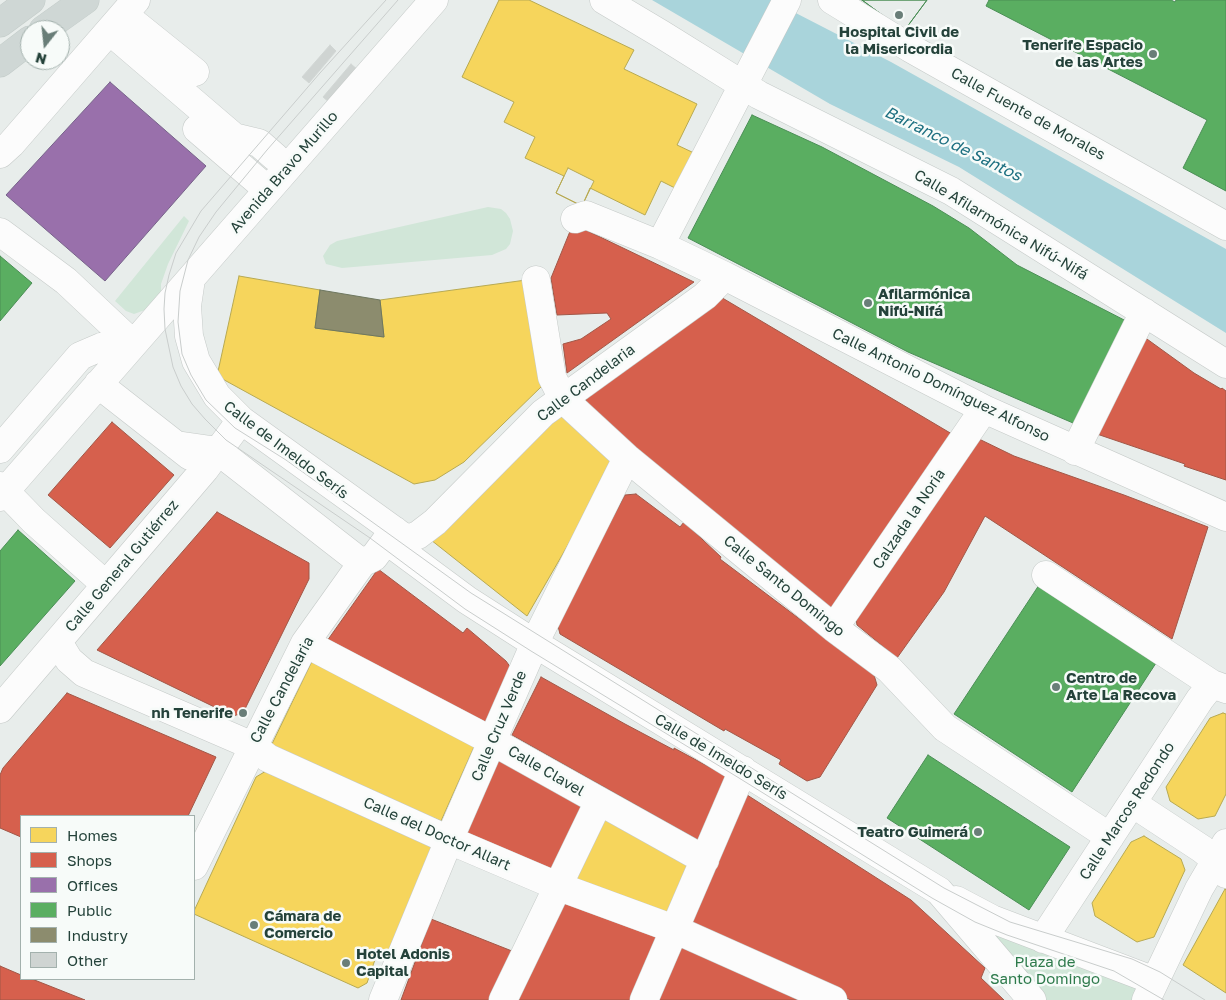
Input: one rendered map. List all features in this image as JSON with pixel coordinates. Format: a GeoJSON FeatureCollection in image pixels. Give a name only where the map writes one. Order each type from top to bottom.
{"type":"FeatureCollection","features":[{"type":"Feature","properties":{"kind":"main road"},"geometry":{"type":"LineString","coordinates":[[0,23],[31,0]]}},
{"type":"Feature","properties":{"kind":"main road"},"geometry":{"type":"LineString","coordinates":[[57,20],[84,0]]}},
{"type":"Feature","properties":{"kind":"main road"},"geometry":{"type":"LineString","coordinates":[[0,63],[20,48]]}},
{"type":"Feature","properties":{"kind":"street","name":"Avenida Bravo Murillo"},"geometry":{"type":"LineString","coordinates":[[2,492],[434,0]]}},
{"type":"Feature","properties":{"kind":"street","name":"Calle Afilarmónica Nifú-Nifá"},"geometry":{"type":"LineString","coordinates":[[604,0],[661,34],[747,78],[775,104],[951,191],[1226,364]]}},
{"type":"Feature","properties":{"kind":"street"},"geometry":{"type":"LineString","coordinates":[[660,246],[787,0]]}},
{"type":"Feature","properties":{"kind":"street","name":"Calle Fuente de Morales"},"geometry":{"type":"LineString","coordinates":[[832,0],[910,48],[1226,226]]}},
{"type":"Feature","properties":{"kind":"street"},"geometry":{"type":"LineString","coordinates":[[123,15],[195,72]]}},
{"type":"Feature","properties":{"kind":"street"},"geometry":{"type":"LineString","coordinates":[[0,154],[11,144],[123,15]]}},
{"type":"Feature","properties":{"kind":"street"},"geometry":{"type":"LineString","coordinates":[[123,15],[234,137],[259,143],[275,157]]}},
{"type":"Feature","properties":{"kind":"street"},"geometry":{"type":"LineString","coordinates":[[157,95],[268,190]]}},
{"type":"Feature","properties":{"kind":"street","name":"Calle Antonio Domínguez Alfonso"},"geometry":{"type":"LineString","coordinates":[[575,220],[586,214],[660,246],[725,276],[984,409],[1226,517]]}},
{"type":"Feature","properties":{"kind":"street"},"geometry":{"type":"LineString","coordinates":[[0,232],[66,281],[133,344]]}},
{"type":"Feature","properties":{"kind":"street","name":"Calle Candelaria"},"geometry":{"type":"LineString","coordinates":[[195,864],[305,643],[362,564],[374,557],[397,536],[418,535],[435,522],[543,413],[705,296],[725,276]]}},
{"type":"Feature","properties":{"kind":"street","name":"Calle de Imeldo Serís"},"geometry":{"type":"LineString","coordinates":[[191,279],[187,306],[188,324],[196,361],[217,396],[241,420],[397,536],[467,600],[534,643],[939,890],[1032,1000]]}},
{"type":"Feature","properties":{"kind":"street","name":"Calle Santo Domingo"},"geometry":{"type":"LineString","coordinates":[[536,280],[552,377],[563,399],[627,458],[834,628],[889,668],[945,728],[1110,837]]}},
{"type":"Feature","properties":{"kind":"street"},"geometry":{"type":"LineString","coordinates":[[99,312],[100,382],[176,445],[211,460],[362,564]]}},
{"type":"Feature","properties":{"kind":"street"},"geometry":{"type":"LineString","coordinates":[[1076,451],[1144,312]]}},
{"type":"Feature","properties":{"kind":"street"},"geometry":{"type":"LineString","coordinates":[[0,449],[80,356],[101,347],[133,344]]}},
{"type":"Feature","properties":{"kind":"street","name":"Calzada la Noria"},"geometry":{"type":"LineString","coordinates":[[834,628],[984,409]]}},
{"type":"Feature","properties":{"kind":"street","name":"Calle General Gutiérrez"},"geometry":{"type":"LineString","coordinates":[[0,708],[211,460],[241,420]]}},
{"type":"Feature","properties":{"kind":"street","name":"Calle Cruz Verde"},"geometry":{"type":"LineString","coordinates":[[383,1000],[449,840],[534,643],[627,458]]}},
{"type":"Feature","properties":{"kind":"street"},"geometry":{"type":"LineString","coordinates":[[2,492],[106,585]]}},
{"type":"Feature","properties":{"kind":"street"},"geometry":{"type":"LineString","coordinates":[[1046,575],[1219,686]]}},
{"type":"Feature","properties":{"kind":"street","name":"Calle del Doctor Allart"},"geometry":{"type":"LineString","coordinates":[[58,642],[69,660],[84,673],[253,746],[268,758],[449,840],[557,886],[674,929],[833,1000]]}},
{"type":"Feature","properties":{"kind":"street","name":"Calle Clavel"},"geometry":{"type":"LineString","coordinates":[[305,643],[492,741],[705,860]]}},
{"type":"Feature","properties":{"kind":"street","name":"Calle Marcos Redondo"},"geometry":{"type":"LineString","coordinates":[[1043,939],[1200,699],[1219,686]]}},
{"type":"Feature","properties":{"kind":"street"},"geometry":{"type":"LineString","coordinates":[[644,1000],[743,770]]}},
{"type":"Feature","properties":{"kind":"street"},"geometry":{"type":"LineString","coordinates":[[503,1000],[599,801]]}},
{"type":"Feature","properties":{"kind":"street"},"geometry":{"type":"LineString","coordinates":[[939,890],[992,919],[1119,966],[1151,990],[1199,889],[1223,860],[1202,849],[1132,803]]}},
{"type":"Feature","properties":{"kind":"green space"},"geometry":{"type":"Polygon","coordinates":[[[488,207],[501,209],[506,213],[510,219],[513,231],[510,244],[506,249],[492,255],[342,268],[326,264],[323,256],[330,245],[337,241],[488,207]]]}},
{"type":"Feature","properties":{"kind":"green space"},"geometry":{"type":"Polygon","coordinates":[[[184,216],[189,221],[168,264],[161,284],[161,294],[145,310],[134,314],[126,311],[115,301],[184,216]]]}},
{"type":"Feature","properties":{"kind":"green space","name":"Plaza de Santo Domingo"},"geometry":{"type":"Polygon","coordinates":[[[939,891],[1119,966],[1146,1000],[1032,1000],[939,891]]]}},
{"type":"Feature","properties":{"kind":"water","name":"Barranco de Santos"},"geometry":{"type":"Polygon","coordinates":[[[652,0],[775,0],[788,9],[891,62],[1226,249],[1226,333],[959,167],[830,104],[652,0]]]}},
{"type":"Feature","properties":{"kind":"building: Homes"},"geometry":{"type":"Polygon","coordinates":[[[499,0],[529,0],[634,50],[624,69],[697,104],[677,145],[694,153],[677,189],[661,181],[645,215],[590,188],[582,206],[556,193],[564,176],[525,158],[535,137],[504,122],[514,102],[462,77],[499,0]]]}},
{"type":"Feature","properties":{"kind":"building: Homes"},"geometry":{"type":"Polygon","coordinates":[[[568,168],[594,181],[582,206],[556,193],[568,168]]]}},
{"type":"Feature","properties":{"kind":"building: Homes"},"geometry":{"type":"Polygon","coordinates":[[[239,276],[320,290],[315,328],[384,337],[380,300],[526,280],[542,386],[464,462],[435,480],[414,484],[217,376],[239,276]]]}},
{"type":"Feature","properties":{"kind":"building: Homes"},"geometry":{"type":"Polygon","coordinates":[[[559,408],[614,465],[527,616],[431,540],[559,408]]]}},
{"type":"Feature","properties":{"kind":"building: Homes"},"geometry":{"type":"Polygon","coordinates":[[[315,655],[478,738],[441,821],[275,754],[271,746],[315,655]]]}},
{"type":"Feature","properties":{"kind":"building: Homes"},"geometry":{"type":"Polygon","coordinates":[[[1223,713],[1226,714],[1226,794],[1215,816],[1198,819],[1170,801],[1166,787],[1210,718],[1223,713]]]}},
{"type":"Feature","properties":{"kind":"building: Homes"},"geometry":{"type":"Polygon","coordinates":[[[266,771],[435,842],[388,952],[379,948],[367,983],[358,988],[195,914],[195,909],[256,777],[266,771]]]}},
{"type":"Feature","properties":{"kind":"building: Homes"},"geometry":{"type":"Polygon","coordinates":[[[602,813],[685,858],[689,868],[670,912],[660,916],[572,878],[602,813]]]}},
{"type":"Feature","properties":{"kind":"building: Homes"},"geometry":{"type":"Polygon","coordinates":[[[1144,836],[1181,859],[1185,870],[1154,937],[1137,942],[1095,916],[1092,903],[1131,842],[1144,836]]]}},
{"type":"Feature","properties":{"kind":"building: Homes"},"geometry":{"type":"Polygon","coordinates":[[[1226,890],[1226,993],[1183,965],[1226,890]]]}},
{"type":"Feature","properties":{"kind":"building: Shops"},"geometry":{"type":"Polygon","coordinates":[[[573,224],[694,282],[567,373],[563,344],[581,339],[611,319],[607,313],[557,315],[551,278],[573,224]]]}},
{"type":"Feature","properties":{"kind":"building: Shops"},"geometry":{"type":"Polygon","coordinates":[[[719,296],[957,437],[837,607],[829,609],[586,407],[586,394],[719,296]]]}},
{"type":"Feature","properties":{"kind":"building: Shops"},"geometry":{"type":"Polygon","coordinates":[[[1140,334],[1194,373],[1226,391],[1226,480],[1091,432],[1140,334]]]}},
{"type":"Feature","properties":{"kind":"building: Shops"},"geometry":{"type":"Polygon","coordinates":[[[112,422],[174,475],[110,548],[48,495],[112,422]]]}},
{"type":"Feature","properties":{"kind":"building: Shops"},"geometry":{"type":"Polygon","coordinates":[[[979,439],[1014,456],[1208,527],[1172,639],[985,516],[944,592],[897,658],[857,625],[855,613],[979,439]]]}},
{"type":"Feature","properties":{"kind":"building: Shops"},"geometry":{"type":"Polygon","coordinates":[[[636,494],[680,527],[684,522],[721,557],[720,559],[874,675],[877,685],[820,777],[807,781],[779,764],[781,760],[725,729],[724,731],[560,634],[557,622],[625,495],[636,494]]]}},
{"type":"Feature","properties":{"kind":"building: Shops"},"geometry":{"type":"Polygon","coordinates":[[[217,512],[309,563],[309,579],[243,713],[233,716],[97,650],[217,512]]]}},
{"type":"Feature","properties":{"kind":"building: Shops"},"geometry":{"type":"Polygon","coordinates":[[[378,569],[463,633],[467,628],[506,661],[511,668],[486,729],[327,641],[378,569]]]}},
{"type":"Feature","properties":{"kind":"building: Shops"},"geometry":{"type":"Polygon","coordinates":[[[541,677],[625,724],[735,781],[707,845],[512,735],[541,677]]]}},
{"type":"Feature","properties":{"kind":"building: Shops"},"geometry":{"type":"Polygon","coordinates":[[[67,693],[216,757],[188,815],[20,815],[20,837],[0,828],[0,775],[3,768],[67,693]]]}},
{"type":"Feature","properties":{"kind":"building: Shops"},"geometry":{"type":"Polygon","coordinates":[[[504,757],[587,803],[556,871],[467,835],[462,826],[495,760],[504,757]]]}},
{"type":"Feature","properties":{"kind":"building: Shops"},"geometry":{"type":"Polygon","coordinates":[[[744,793],[911,900],[985,968],[981,978],[1004,1000],[851,1000],[692,932],[688,923],[744,793]]]}},
{"type":"Feature","properties":{"kind":"building: Shops"},"geometry":{"type":"Polygon","coordinates":[[[562,898],[657,936],[632,1000],[510,1000],[562,898]]]}},
{"type":"Feature","properties":{"kind":"building: Shops"},"geometry":{"type":"Polygon","coordinates":[[[431,919],[517,953],[496,1000],[401,1000],[431,919]]]}},
{"type":"Feature","properties":{"kind":"building: Shops"},"geometry":{"type":"Polygon","coordinates":[[[679,946],[808,1000],[657,1000],[679,946]]]}},
{"type":"Feature","properties":{"kind":"building: Shops"},"geometry":{"type":"Polygon","coordinates":[[[0,966],[20,975],[20,980],[35,980],[85,1000],[0,1000],[0,966]]]}},
{"type":"Feature","properties":{"kind":"building: Offices"},"geometry":{"type":"Polygon","coordinates":[[[110,82],[206,166],[105,281],[6,195],[110,82]]]}},
{"type":"Feature","properties":{"kind":"building: Public","name":"Hospital Civil de la Misericordia"},"geometry":{"type":"Polygon","coordinates":[[[862,0],[927,0],[904,31],[862,0]]]}},
{"type":"Feature","properties":{"kind":"building: Public","name":"Hospital Civil de la Misericordia"},"geometry":{"type":"Polygon","coordinates":[[[862,0],[927,0],[904,31],[862,0]]]}},
{"type":"Feature","properties":{"kind":"building: Public","name":"Tenerife Espacio de las Artes"},"geometry":{"type":"Polygon","coordinates":[[[989,0],[1171,0],[1175,2],[1176,0],[1226,0],[1226,191],[1183,168],[1207,120],[986,6],[989,0]]]}},
{"type":"Feature","properties":{"kind":"building: Public"},"geometry":{"type":"Polygon","coordinates":[[[752,115],[822,147],[933,206],[969,228],[1017,265],[1130,323],[1080,426],[908,352],[688,238],[752,115]]]}},
{"type":"Feature","properties":{"kind":"building: Public"},"geometry":{"type":"Polygon","coordinates":[[[0,256],[32,283],[0,321],[0,256]]]}},
{"type":"Feature","properties":{"kind":"building: Public"},"geometry":{"type":"Polygon","coordinates":[[[18,530],[75,581],[0,666],[0,551],[18,530]]]}},
{"type":"Feature","properties":{"kind":"building: Public","name":"Centro de Arte La Recova"},"geometry":{"type":"Polygon","coordinates":[[[1041,582],[1158,660],[1072,792],[954,714],[1041,582]]]}},
{"type":"Feature","properties":{"kind":"building: Public","name":"Teatro Guimerá"},"geometry":{"type":"Polygon","coordinates":[[[928,755],[1070,847],[1029,910],[887,818],[928,755]]]}},
{"type":"Feature","properties":{"kind":"building: Industry"},"geometry":{"type":"Polygon","coordinates":[[[320,290],[380,300],[384,337],[315,328],[320,290]]]}},
{"type":"Feature","properties":{"kind":"building: Other"},"geometry":{"type":"Polygon","coordinates":[[[330,45],[336,51],[309,83],[302,77],[330,45]]]}},
{"type":"Feature","properties":{"kind":"building: Other"},"geometry":{"type":"Polygon","coordinates":[[[351,64],[358,70],[330,103],[323,97],[351,64]]]}},
{"type":"Feature","properties":{"kind":"tram line"},"geometry":{"type":"LineString","coordinates":[[386,0],[320,73],[201,211],[176,253],[165,293],[165,329],[173,367],[181,386],[192,404],[226,440],[370,538],[465,609],[932,898],[975,922],[1007,935],[1114,971],[1164,1000]]}},
{"type":"Feature","properties":{"kind":"tram line"},"geometry":{"type":"LineString","coordinates":[[398,0],[267,150],[216,212],[199,237],[188,260],[180,291],[178,322],[182,354],[191,375],[206,400],[235,428],[286,460],[471,593],[944,888],[1010,922],[1132,959],[1160,972],[1205,1000]]}},
{"type":"Feature","properties":{"kind":"place","name":"Hospital Civil de la Misericordia"},"geometry":{"type":"Point","coordinates":[899,15]}},
{"type":"Feature","properties":{"kind":"place","name":"Tenerife Espacio de las Artes"},"geometry":{"type":"Point","coordinates":[1153,54]}},
{"type":"Feature","properties":{"kind":"place","name":"Afilarmónica Nifú-Nifá"},"geometry":{"type":"Point","coordinates":[868,303]}},
{"type":"Feature","properties":{"kind":"place","name":"Centro de Arte La Recova"},"geometry":{"type":"Point","coordinates":[1056,687]}},
{"type":"Feature","properties":{"kind":"place","name":"nh Tenerife"},"geometry":{"type":"Point","coordinates":[243,713]}},
{"type":"Feature","properties":{"kind":"place","name":"Teatro Guimerá"},"geometry":{"type":"Point","coordinates":[978,832]}},
{"type":"Feature","properties":{"kind":"place","name":"Cámara de Comercio"},"geometry":{"type":"Point","coordinates":[254,925]}},
{"type":"Feature","properties":{"kind":"place","name":"Hotel Adonis Capital"},"geometry":{"type":"Point","coordinates":[346,963]}}]}
